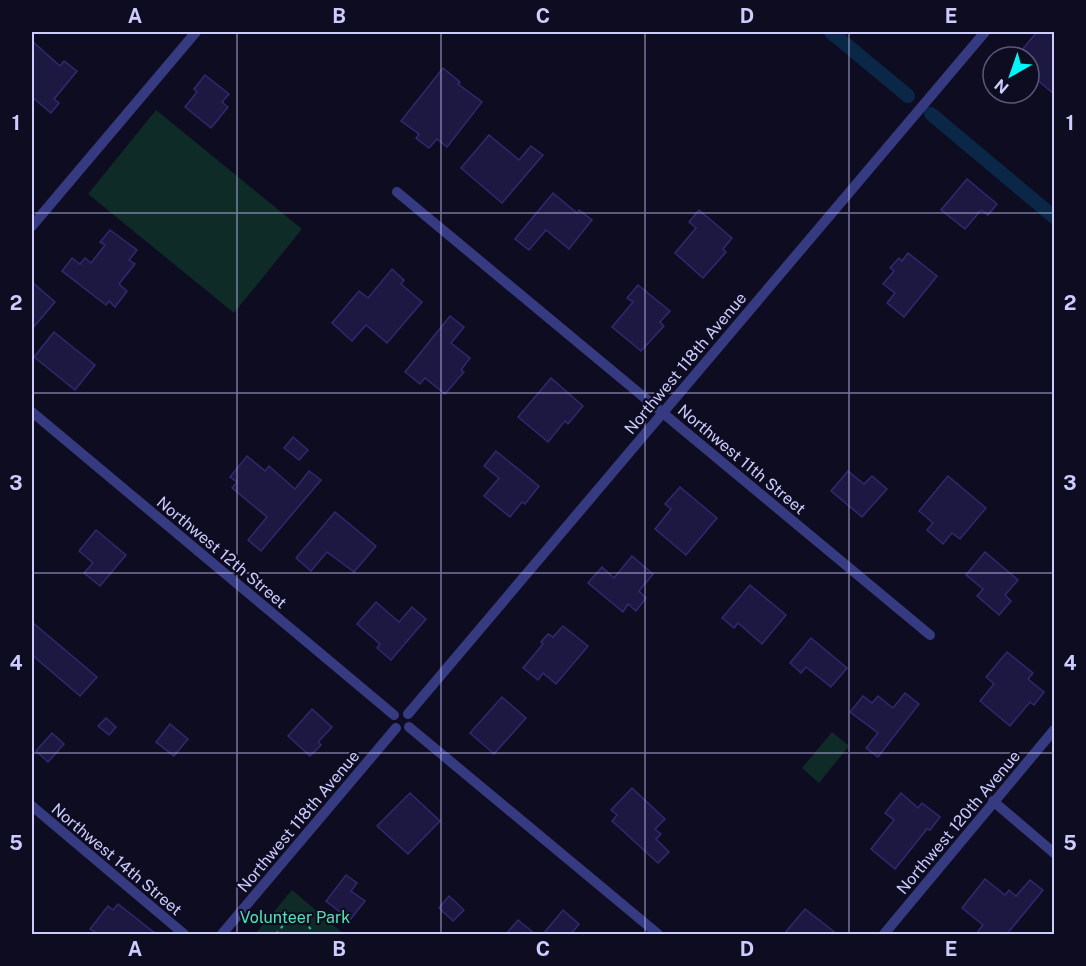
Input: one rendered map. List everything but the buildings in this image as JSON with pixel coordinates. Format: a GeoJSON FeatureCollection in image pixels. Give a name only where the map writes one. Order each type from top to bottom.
{"type":"FeatureCollection","features":[{"type":"Feature","properties":{"kind":"street"},"geometry":{"type":"LineString","coordinates":[[32,226],[196,32]]}},
{"type":"Feature","properties":{"kind":"street","name":"Northwest 118th Avenue"},"geometry":{"type":"LineString","coordinates":[[408,714],[984,32]]}},
{"type":"Feature","properties":{"kind":"street","name":"Northwest 11th Street"},"geometry":{"type":"LineString","coordinates":[[397,192],[930,635]]}},
{"type":"Feature","properties":{"kind":"street","name":"Northwest 12th Street"},"geometry":{"type":"LineString","coordinates":[[32,412],[394,715]]}},
{"type":"Feature","properties":{"kind":"street"},"geometry":{"type":"LineString","coordinates":[[402,711],[408,714],[411,721],[409,727],[403,730],[396,728],[392,721],[394,715],[402,711]]}},
{"type":"Feature","properties":{"kind":"street"},"geometry":{"type":"LineString","coordinates":[[409,727],[658,934]]}},
{"type":"Feature","properties":{"kind":"street","name":"Northwest 118th Avenue"},"geometry":{"type":"LineString","coordinates":[[222,934],[396,728]]}},
{"type":"Feature","properties":{"kind":"street","name":"Northwest 120th Avenue"},"geometry":{"type":"LineString","coordinates":[[884,934],[1054,730]]}},
{"type":"Feature","properties":{"kind":"street"},"geometry":{"type":"LineString","coordinates":[[993,801],[1054,853]]}},
{"type":"Feature","properties":{"kind":"street","name":"Northwest 14th Street"},"geometry":{"type":"LineString","coordinates":[[32,806],[184,934]]}},
{"type":"Feature","properties":{"kind":"path"},"geometry":{"type":"LineString","coordinates":[[276,934],[291,916],[303,920],[315,934]]}},
{"type":"Feature","properties":{"kind":"green space"},"geometry":{"type":"Polygon","coordinates":[[[156,110],[302,229],[234,313],[88,194],[156,110]]]}},
{"type":"Feature","properties":{"kind":"green space"},"geometry":{"type":"Polygon","coordinates":[[[832,732],[849,746],[819,783],[802,768],[832,732]]]}},
{"type":"Feature","properties":{"kind":"green space","name":"Volunteer Park"},"geometry":{"type":"Polygon","coordinates":[[[292,890],[344,934],[255,934],[292,890]]]}},
{"type":"Feature","properties":{"kind":"waterway"},"geometry":{"type":"LineString","coordinates":[[831,32],[908,96]]}},
{"type":"Feature","properties":{"kind":"waterway"},"geometry":{"type":"LineString","coordinates":[[931,114],[1054,217]]}}]}
